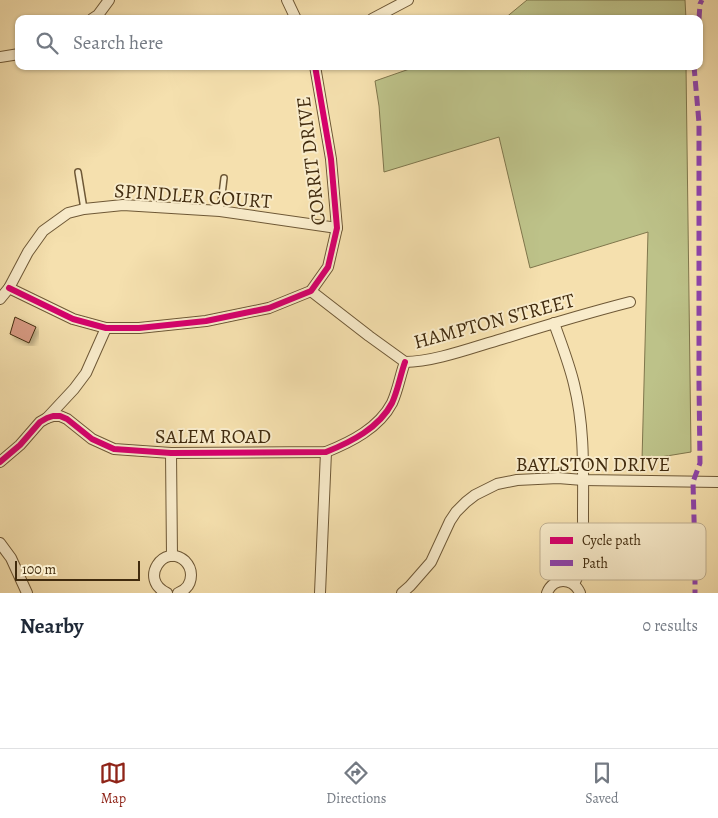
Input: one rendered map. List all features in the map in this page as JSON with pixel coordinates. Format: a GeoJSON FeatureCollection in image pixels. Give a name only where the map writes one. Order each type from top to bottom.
{"type":"FeatureCollection","features":[{"type":"Feature","properties":{"kind":"street"},"geometry":{"type":"LineString","coordinates":[[98,15],[109,0]]}},
{"type":"Feature","properties":{"kind":"street"},"geometry":{"type":"LineString","coordinates":[[287,0],[294,15]]}},
{"type":"Feature","properties":{"kind":"street"},"geometry":{"type":"LineString","coordinates":[[380,15],[408,0]]}},
{"type":"Feature","properties":{"kind":"street"},"geometry":{"type":"LineString","coordinates":[[0,58],[15,55]]}},
{"type":"Feature","properties":{"kind":"street","name":"CORRIT DRIVE"},"geometry":{"type":"LineString","coordinates":[[311,291],[328,267],[337,228],[331,159],[316,70]]}},
{"type":"Feature","properties":{"kind":"street","name":"SPINDLER COURT"},"geometry":{"type":"LineString","coordinates":[[0,299],[9,288],[28,252],[43,231],[68,213],[84,209],[123,205],[220,211],[337,228]]}},
{"type":"Feature","properties":{"kind":"street"},"geometry":{"type":"LineString","coordinates":[[9,288],[73,319],[106,328],[139,328],[206,321],[269,308],[311,291]]}},
{"type":"Feature","properties":{"kind":"street","name":"HAMPTON STREET"},"geometry":{"type":"LineString","coordinates":[[311,291],[405,362],[458,352],[630,302]]}},
{"type":"Feature","properties":{"kind":"street"},"geometry":{"type":"LineString","coordinates":[[554,323],[574,384],[581,424],[584,462],[582,523]]}},
{"type":"Feature","properties":{"kind":"street"},"geometry":{"type":"LineString","coordinates":[[0,462],[20,445],[40,422],[47,418],[74,389],[86,373],[106,328]]}},
{"type":"Feature","properties":{"kind":"street","name":"SALEM ROAD"},"geometry":{"type":"LineString","coordinates":[[47,418],[60,416],[67,419],[92,439],[114,449],[171,453],[326,452],[346,444],[379,420],[391,404],[400,384],[405,362]]}},
{"type":"Feature","properties":{"kind":"street"},"geometry":{"type":"LineString","coordinates":[[320,593],[326,452]]}},
{"type":"Feature","properties":{"kind":"street"},"geometry":{"type":"LineString","coordinates":[[171,453],[172,556]]}},
{"type":"Feature","properties":{"kind":"street","name":"BAYLSTON DRIVE"},"geometry":{"type":"LineString","coordinates":[[402,593],[431,562],[456,512],[475,494],[497,484],[516,480],[558,478],[718,482]]}},
{"type":"Feature","properties":{"kind":"street"},"geometry":{"type":"LineString","coordinates":[[0,543],[10,558],[26,593]]}},
{"type":"Feature","properties":{"kind":"street"},"geometry":{"type":"LineString","coordinates":[[167,593],[162,591],[155,582],[154,570],[161,560],[172,556],[184,560],[191,571],[189,584],[178,593]]}},
{"type":"Feature","properties":{"kind":"street"},"geometry":{"type":"LineString","coordinates":[[546,593],[552,585],[563,581],[569,582],[577,589]]}},
{"type":"Feature","properties":{"kind":"lane"},"geometry":{"type":"LineString","coordinates":[[78,172],[84,209]]}},
{"type":"Feature","properties":{"kind":"lane"},"geometry":{"type":"LineString","coordinates":[[220,211],[224,178]]}},
{"type":"Feature","properties":{"kind":"green space"},"geometry":{"type":"Polygon","coordinates":[[[527,0],[685,0],[686,15],[509,15],[527,0]]]}},
{"type":"Feature","properties":{"kind":"green space"},"geometry":{"type":"Polygon","coordinates":[[[407,70],[686,70],[691,452],[642,460],[648,232],[530,268],[499,137],[384,172],[379,106],[375,81],[407,70]]]}},
{"type":"Feature","properties":{"kind":"building"},"geometry":{"type":"Polygon","coordinates":[[[15,317],[36,327],[29,343],[10,334],[15,317]]]}},
{"type":"Feature","properties":{"kind":"marked path"},"geometry":{"type":"LineString","coordinates":[[699,15],[702,0]]}},
{"type":"Feature","properties":{"kind":"marked path"},"geometry":{"type":"LineString","coordinates":[[694,70],[699,123],[700,463],[693,482],[694,523]]}},
{"type":"Feature","properties":{"kind":"marked path"},"geometry":{"type":"LineString","coordinates":[[695,580],[695,593]]}},
{"type":"Feature","properties":{"kind":"cycle path"},"geometry":{"type":"LineString","coordinates":[[9,288],[73,319],[106,328],[139,328],[206,321],[269,308],[311,291],[328,267],[337,228],[331,159],[316,70]]}},
{"type":"Feature","properties":{"kind":"cycle path"},"geometry":{"type":"LineString","coordinates":[[0,462],[20,445],[40,422],[53,416],[67,419],[92,439],[114,449],[171,453],[326,452],[354,439],[380,420],[392,403],[405,362]]}}]}
